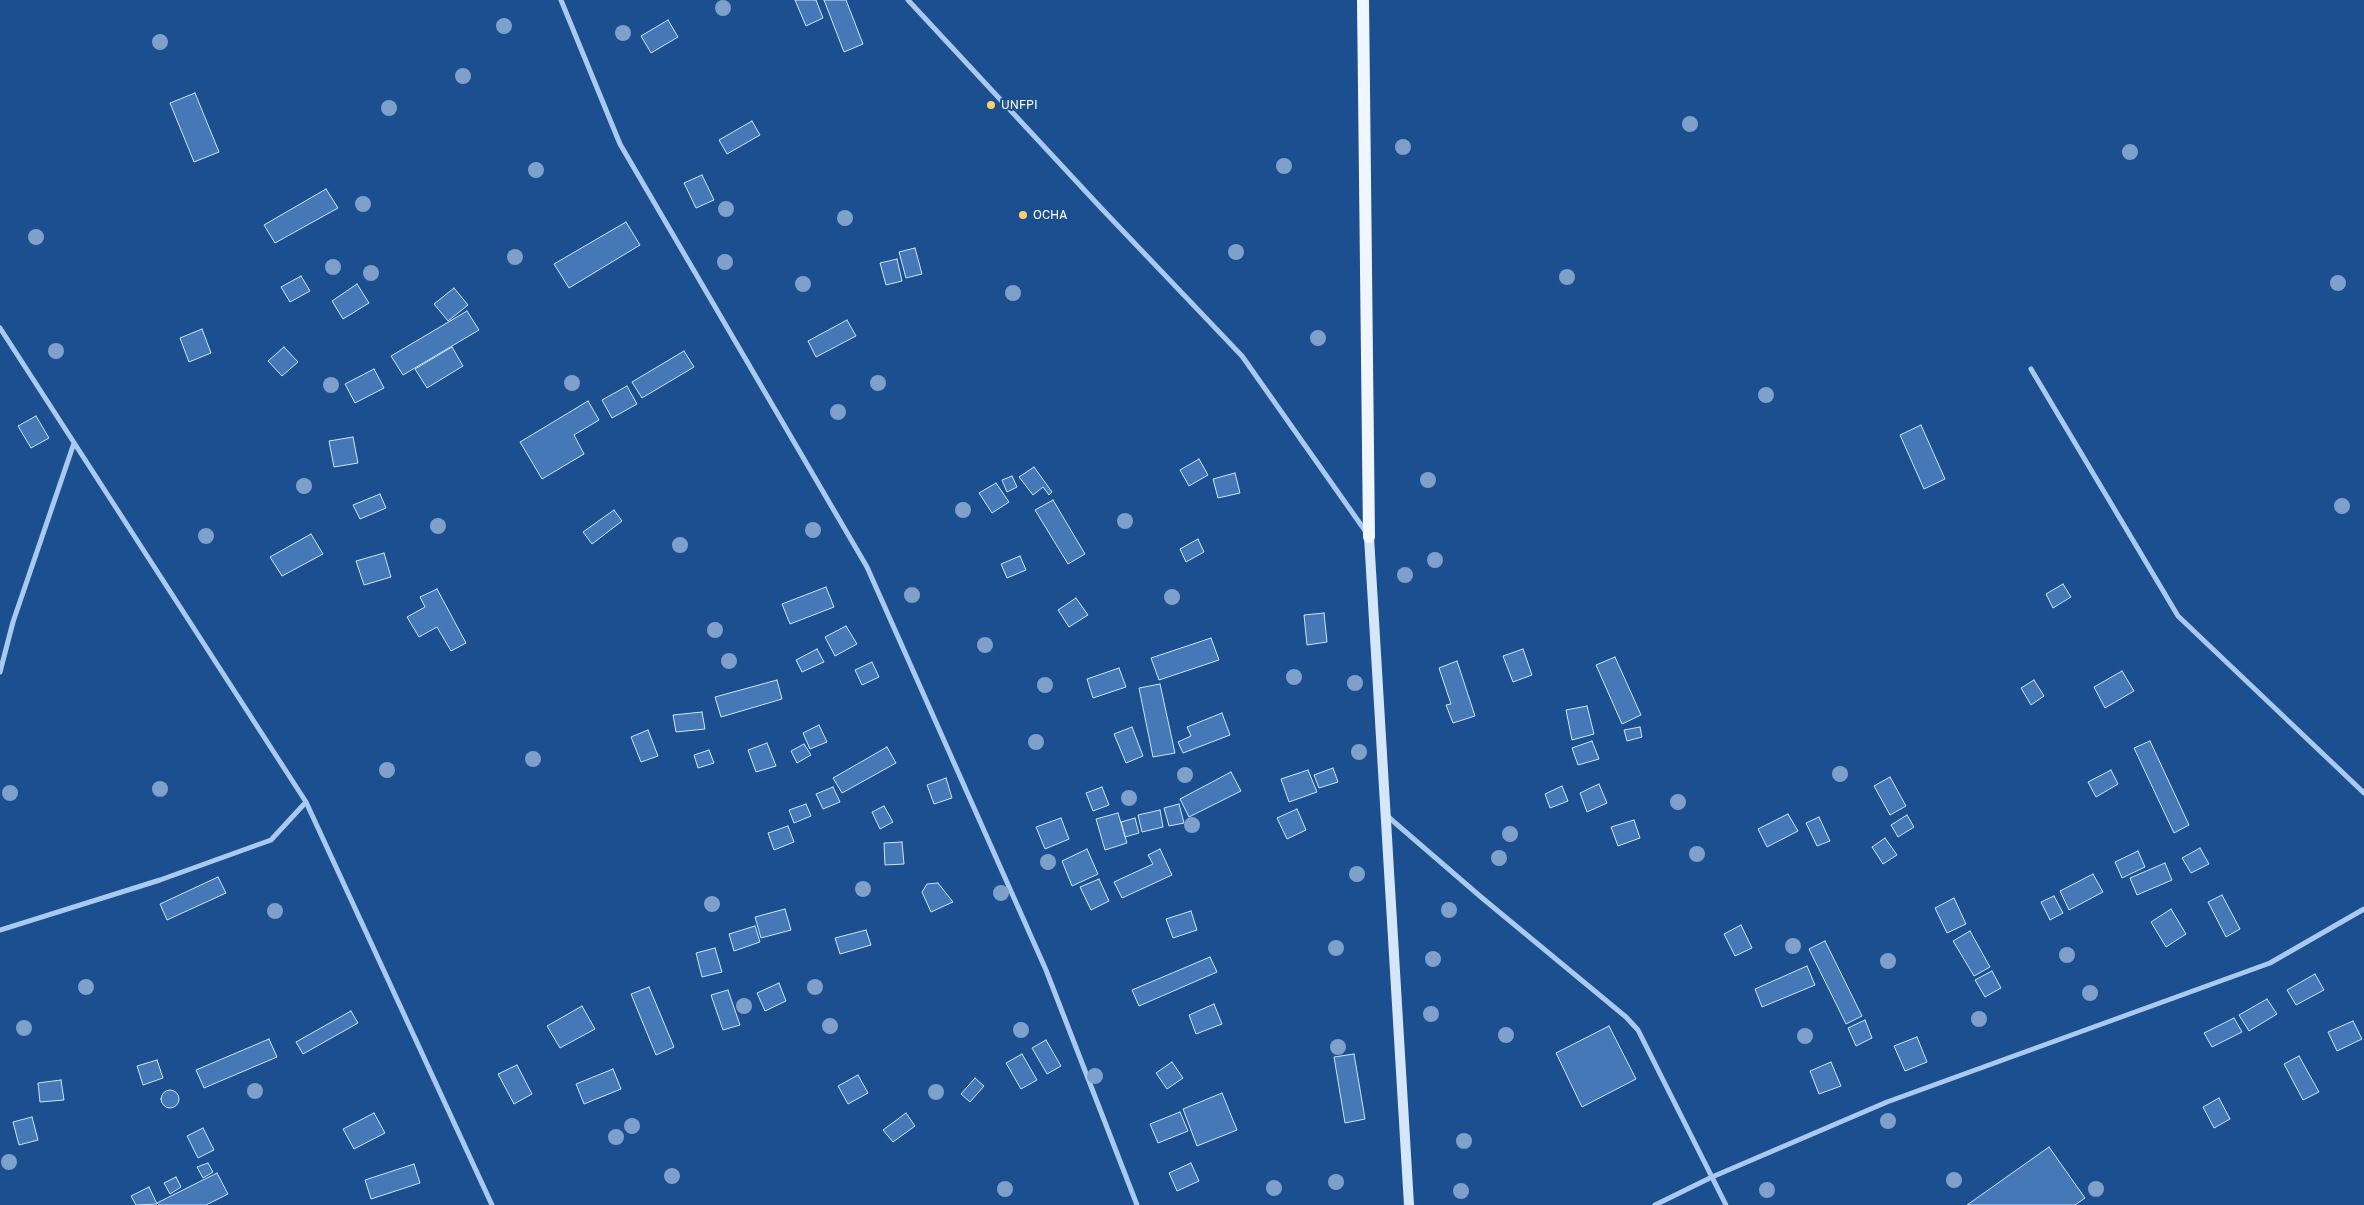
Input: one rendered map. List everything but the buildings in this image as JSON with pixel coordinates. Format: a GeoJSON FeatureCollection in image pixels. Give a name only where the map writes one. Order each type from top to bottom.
{"type":"FeatureCollection","features":[{"type":"Feature","properties":{"kind":"main road"},"geometry":{"type":"LineString","coordinates":[[1363,0],[1369,537],[1409,1205]]}},
{"type":"Feature","properties":{"kind":"street"},"geometry":{"type":"LineString","coordinates":[[561,0],[620,144],[867,567],[1046,970],[1137,1205]]}},
{"type":"Feature","properties":{"kind":"street"},"geometry":{"type":"LineString","coordinates":[[908,0],[1102,209],[1242,356],[1369,537]]}},
{"type":"Feature","properties":{"kind":"street"},"geometry":{"type":"LineString","coordinates":[[0,328],[306,802],[492,1205]]}},
{"type":"Feature","properties":{"kind":"street"},"geometry":{"type":"LineString","coordinates":[[2031,369],[2178,616],[2364,793]]}},
{"type":"Feature","properties":{"kind":"street"},"geometry":{"type":"LineString","coordinates":[[0,672],[13,622],[74,443]]}},
{"type":"Feature","properties":{"kind":"street"},"geometry":{"type":"LineString","coordinates":[[0,930],[160,880],[271,840],[306,802]]}},
{"type":"Feature","properties":{"kind":"street"},"geometry":{"type":"LineString","coordinates":[[1386,815],[1481,897],[1626,1016],[1638,1030],[1726,1205]]}},
{"type":"Feature","properties":{"kind":"street"},"geometry":{"type":"LineString","coordinates":[[1655,1205],[1712,1177],[1887,1102],[2270,963],[2364,909]]}},
{"type":"Feature","properties":{"kind":"place","name":"UNFPI"},"geometry":{"type":"Point","coordinates":[991,105]}},
{"type":"Feature","properties":{"kind":"place","name":"OCHA"},"geometry":{"type":"Point","coordinates":[1023,215]}}]}
